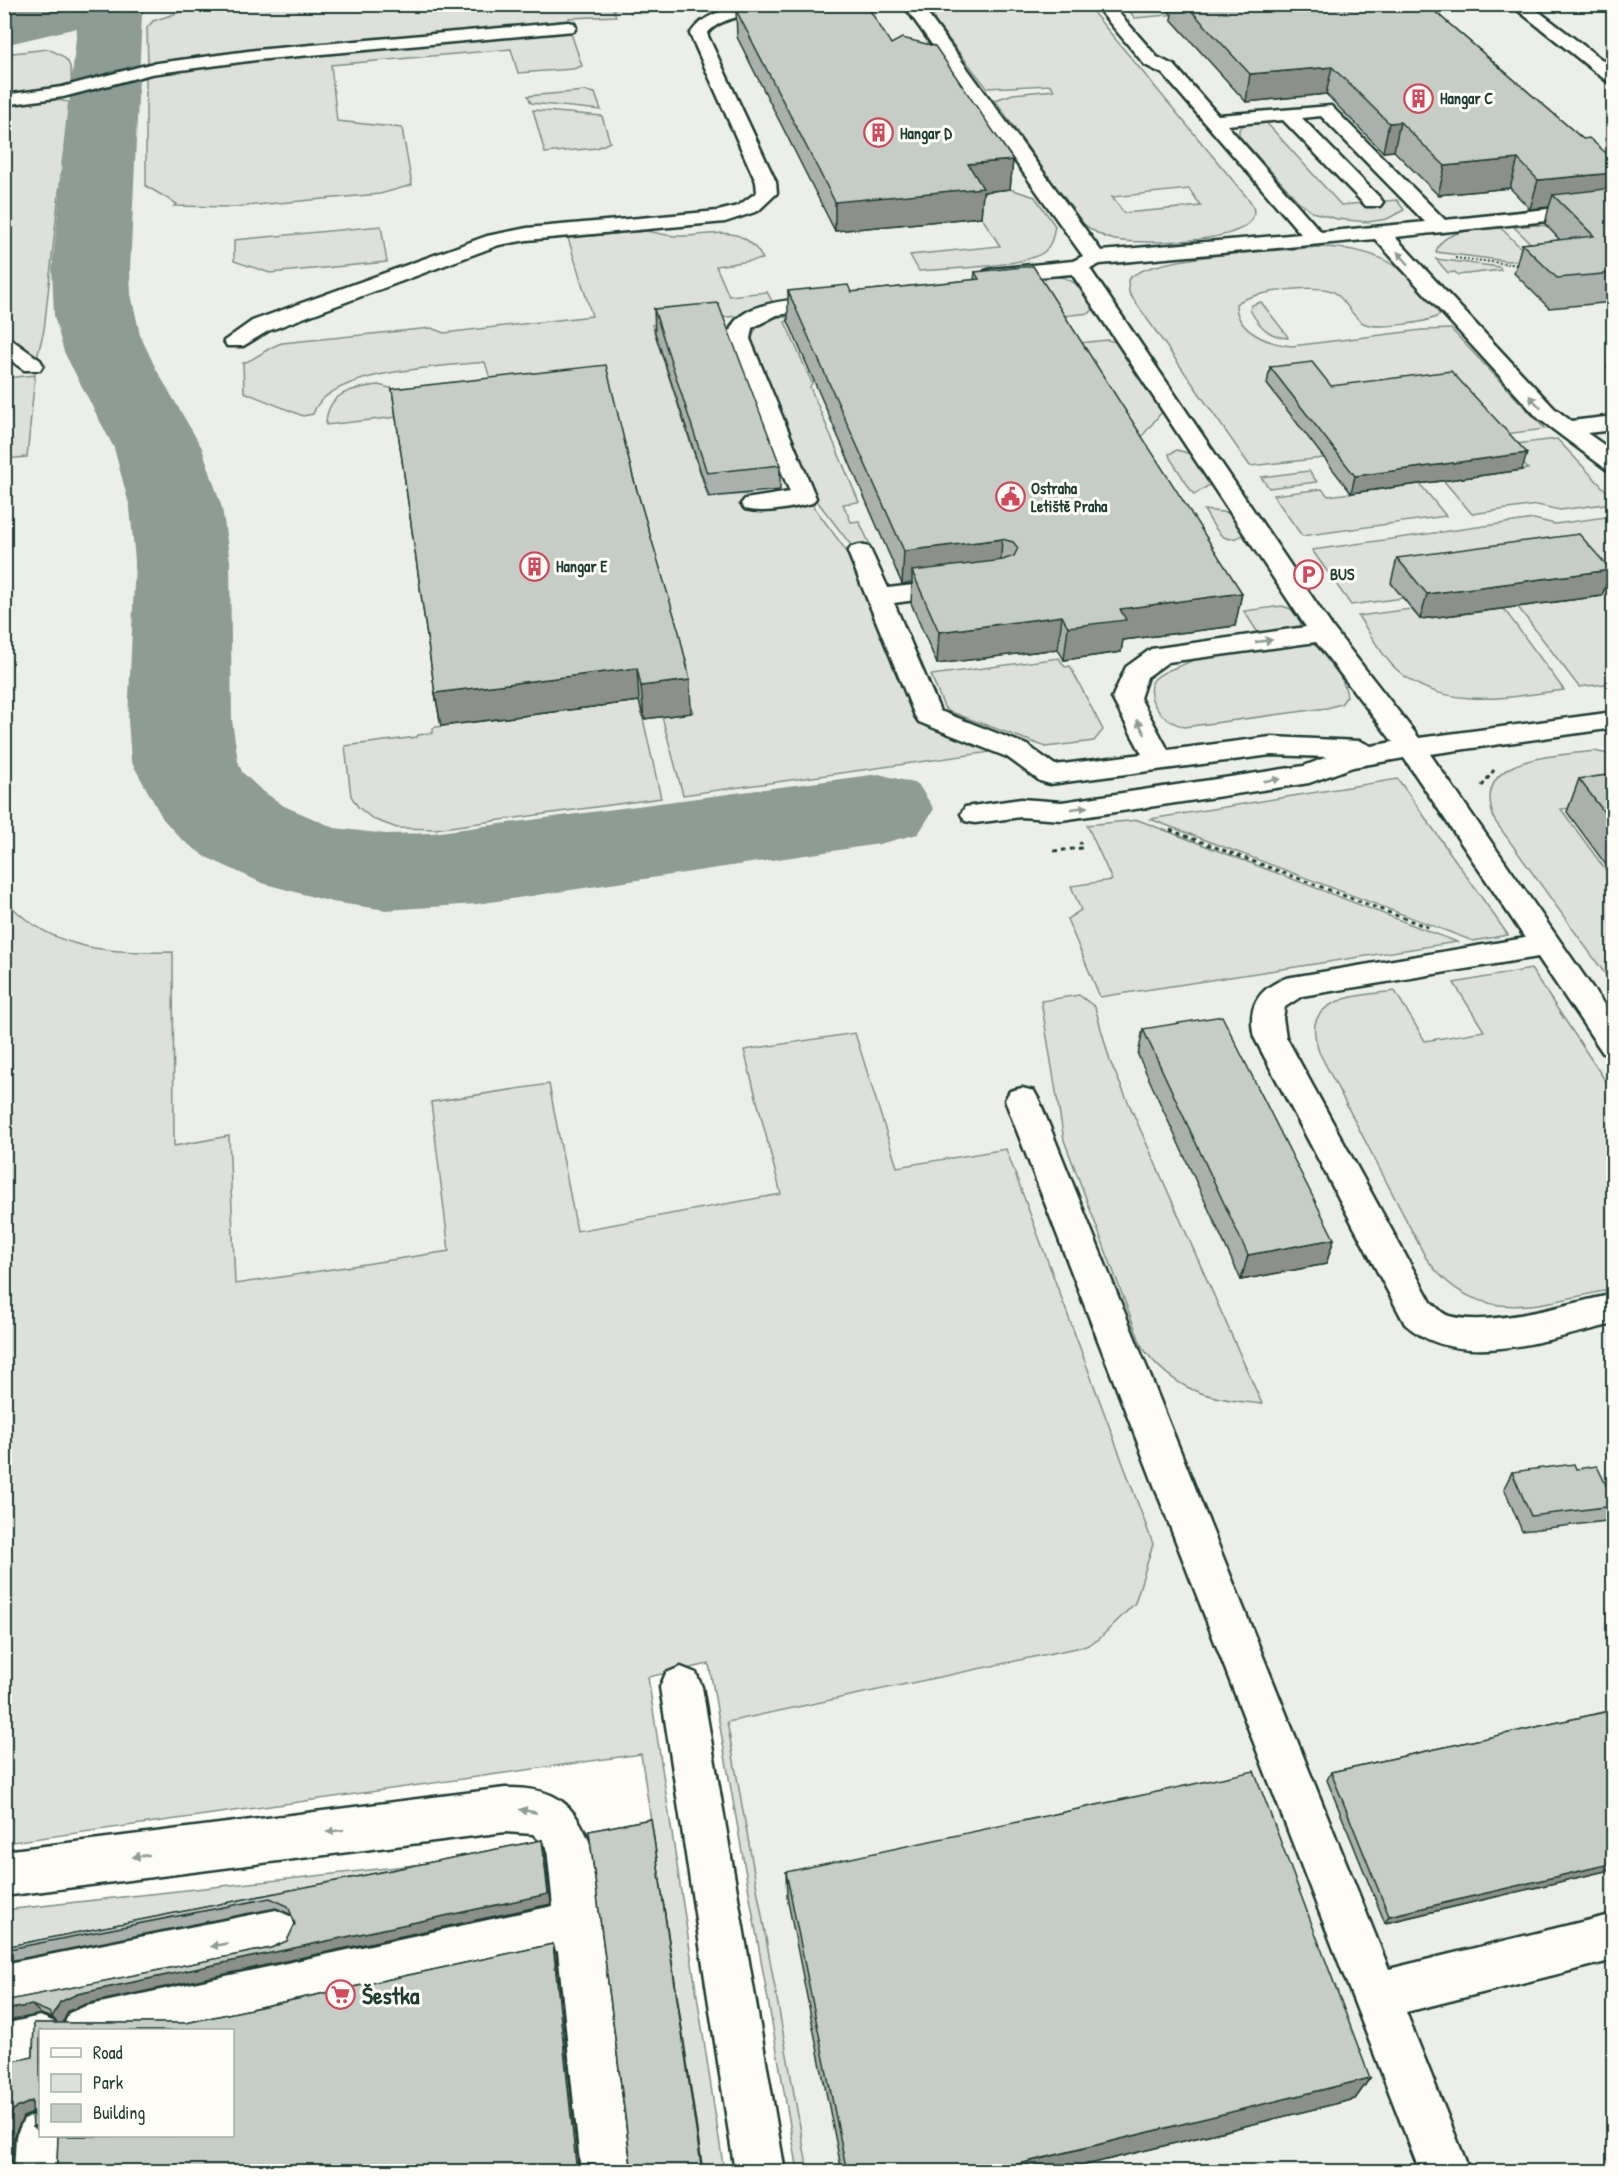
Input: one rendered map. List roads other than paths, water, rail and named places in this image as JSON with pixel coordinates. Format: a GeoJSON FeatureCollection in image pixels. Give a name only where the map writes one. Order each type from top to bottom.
{"type":"FeatureCollection","features":[{"type":"Feature","properties":{"kind":"lane"},"geometry":{"type":"LineString","coordinates":[[235,341],[260,326],[488,242],[527,234],[718,217],[751,206],[766,193],[766,182],[698,34],[700,28],[712,19],[730,14],[832,4]]}},
{"type":"Feature","properties":{"kind":"lane"},"geometry":{"type":"LineString","coordinates":[[911,4],[1086,262],[1323,633],[1401,749],[1546,945],[1614,1045]]}},
{"type":"Feature","properties":{"kind":"lane"},"geometry":{"type":"LineString","coordinates":[[1102,4],[1151,60],[1169,70],[1316,239]]}},
{"type":"Feature","properties":{"kind":"lane"},"geometry":{"type":"LineString","coordinates":[[1518,4],[1614,78]]}},
{"type":"Feature","properties":{"kind":"lane"},"geometry":{"type":"LineString","coordinates":[[4,100],[63,92],[150,69],[246,56],[568,27]]}},
{"type":"Feature","properties":{"kind":"lane"},"geometry":{"type":"LineString","coordinates":[[1214,121],[1325,110],[1440,226]]}},
{"type":"Feature","properties":{"kind":"lane"},"geometry":{"type":"LineString","coordinates":[[1288,114],[1372,202]]}},
{"type":"Feature","properties":{"kind":"lane"},"geometry":{"type":"LineString","coordinates":[[969,283],[990,275],[1086,262],[1614,208]]}},
{"type":"Feature","properties":{"kind":"lane"},"geometry":{"type":"LineString","coordinates":[[1380,233],[1546,413],[1614,464]]}},
{"type":"Feature","properties":{"kind":"lane"},"geometry":{"type":"LineString","coordinates":[[753,504],[804,498],[741,347],[739,339],[742,326],[756,316],[781,308],[850,301]]}},
{"type":"Feature","properties":{"kind":"lane"},"geometry":{"type":"LineString","coordinates":[[4,345],[32,365]]}},
{"type":"Feature","properties":{"kind":"lane"},"geometry":{"type":"LineString","coordinates":[[1568,428],[1614,423]]}},
{"type":"Feature","properties":{"kind":"lane"},"geometry":{"type":"LineString","coordinates":[[860,552],[929,716],[1017,751],[1050,775],[1271,746],[1401,749]]}},
{"type":"Feature","properties":{"kind":"lane"},"geometry":{"type":"LineString","coordinates":[[879,597],[978,585]]}},
{"type":"Feature","properties":{"kind":"lane"},"geometry":{"type":"LineString","coordinates":[[1159,760],[1126,698],[1135,673],[1160,656],[1323,633]]}},
{"type":"Feature","properties":{"kind":"lane"},"geometry":{"type":"LineString","coordinates":[[975,814],[1021,808],[1062,811],[1310,774],[1346,760],[1401,749],[1613,720]]}},
{"type":"Feature","properties":{"kind":"lane"},"geometry":{"type":"LineString","coordinates":[[1546,945],[1297,986],[1283,991],[1270,1003],[1265,1018],[1270,1037],[1418,1313],[1436,1328],[1460,1333],[1483,1334],[1614,1309]]}},
{"type":"Feature","properties":{"kind":"lane"},"geometry":{"type":"LineString","coordinates":[[1022,1100],[1445,2172]]}},
{"type":"Feature","properties":{"kind":"lane"},"geometry":{"type":"LineString","coordinates":[[681,1687],[760,2172]]}},
{"type":"Feature","properties":{"kind":"lane"},"geometry":{"type":"LineString","coordinates":[[4,1874],[526,1809],[540,1814],[561,1828],[569,1846],[606,2172]]}},
{"type":"Feature","properties":{"kind":"lane"},"geometry":{"type":"LineString","coordinates":[[95,2029],[578,1924]]}},
{"type":"Feature","properties":{"kind":"lane"},"geometry":{"type":"LineString","coordinates":[[4,1987],[276,1933]]}},
{"type":"Feature","properties":{"kind":"lane"},"geometry":{"type":"LineString","coordinates":[[1376,1996],[1614,1937]]}},
{"type":"Feature","properties":{"kind":"lane"},"geometry":{"type":"LineString","coordinates":[[4,2048],[39,2040]]}},
{"type":"Feature","properties":{"kind":"lane"},"geometry":{"type":"LineString","coordinates":[[39,2172],[41,2137]]}},
{"type":"Feature","properties":{"kind":"place","name":"Hangar C"},"geometry":{"type":"Point","coordinates":[1419,98]}},
{"type":"Feature","properties":{"kind":"place","name":"Hangar D"},"geometry":{"type":"Point","coordinates":[879,133]}},
{"type":"Feature","properties":{"kind":"place","name":"Ostraha Letiště Praha"},"geometry":{"type":"Point","coordinates":[1010,497]}},
{"type":"Feature","properties":{"kind":"place","name":"Hangar E"},"geometry":{"type":"Point","coordinates":[535,566]}},
{"type":"Feature","properties":{"kind":"place","name":"BUS"},"geometry":{"type":"Point","coordinates":[1309,574]}},
{"type":"Feature","properties":{"kind":"place","name":"Šestka"},"geometry":{"type":"Point","coordinates":[341,1995]}}]}
